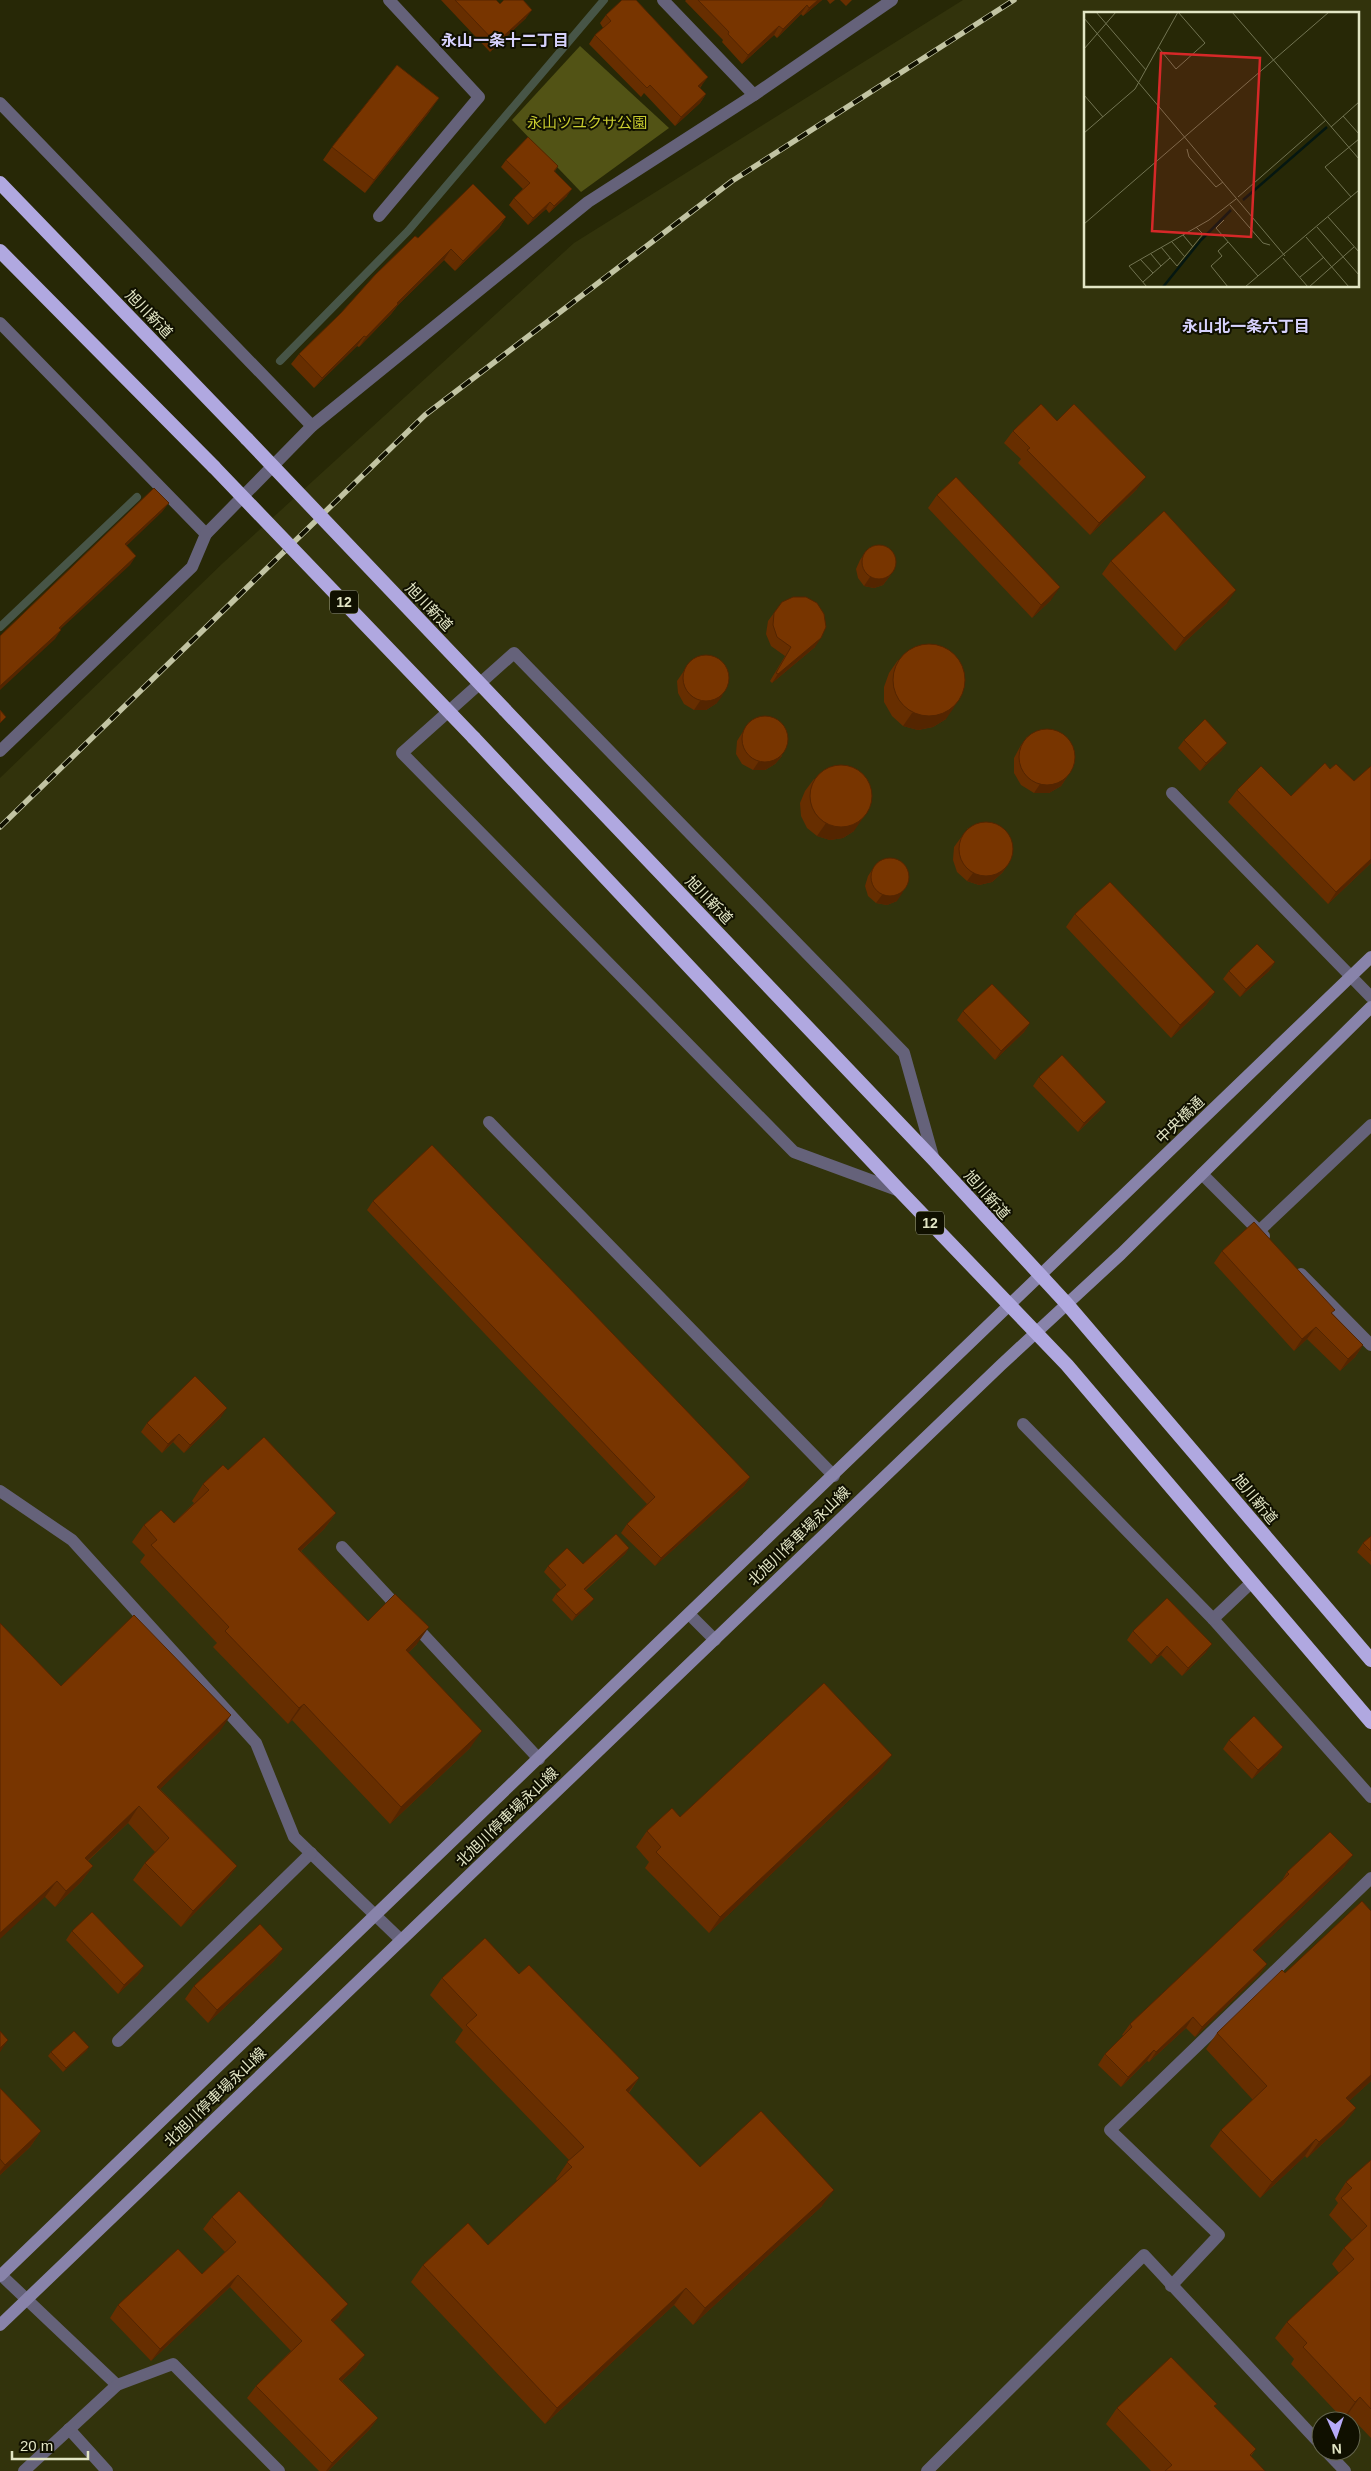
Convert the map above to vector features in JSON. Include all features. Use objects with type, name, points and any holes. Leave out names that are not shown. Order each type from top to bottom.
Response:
[{"type":"highway","name":"旭川新道","points":[[0,183],[247,439],[934,1160],[1040,1277],[1067,1304],[1371,1660]]},
{"type":"highway","name":"12","points":[[0,251],[214,467],[474,738],[900,1191],[1068,1364],[1371,1722]]},
{"type":"main road","name":"中央橋通","points":[[1011,1305],[1371,958]]},
{"type":"main road","points":[[1037,1332],[1202,1174],[1371,1007]]},
{"type":"main road","name":"北旭川停車場永山線","points":[[1,2275],[1011,1305]]},
{"type":"main road","name":"北旭川停車場永山線","points":[[0,2325],[1037,1332]]},
{"type":"street","points":[[379,216],[479,97],[389,0]]},
{"type":"street","points":[[663,0],[754,95]]},
{"type":"street","points":[[0,751],[192,567],[206,534],[312,426],[588,202],[754,95],[892,0]]},
{"type":"street","points":[[0,103],[312,426]]},
{"type":"street","points":[[0,323],[206,534]]},
{"type":"street","points":[[900,1191],[794,1152],[402,753],[514,653],[904,1053],[934,1160]]},
{"type":"street","points":[[1172,793],[1371,997]]},
{"type":"street","points":[[489,1122],[834,1476]]},
{"type":"street","points":[[1259,1231],[1371,1125]]},
{"type":"street","points":[[1202,1174],[1273,1245]]},
{"type":"street","points":[[1294,1267],[1371,1345]]},
{"type":"street","points":[[1023,1424],[1213,1619],[1371,1797]]},
{"type":"street","points":[[0,1492],[72,1540],[256,1743],[294,1837],[401,1940]]},
{"type":"street","points":[[342,1546],[539,1759]]},
{"type":"street","points":[[1213,1619],[1252,1582]]},
{"type":"street","points":[[689,1614],[715,1640]]},
{"type":"street","points":[[118,2041],[311,1853]]},
{"type":"street","points":[[1171,2286],[1219,2235],[1110,2130],[1371,1878]]},
{"type":"street","points":[[1354,1894],[1366,1905]]},
{"type":"street","points":[[927,2471],[1144,2255],[1311,2435]]},
{"type":"street","points":[[1,2275],[117,2385]]},
{"type":"street","points":[[24,2471],[117,2385],[173,2364],[279,2471]]},
{"type":"street","points":[[68,2430],[107,2471]]},
{"type":"street","points":[[1336,2461],[1345,2471]]},
{"type":"shaded area","points":[[963,0],[1371,0],[1371,2471],[0,2471],[0,778],[223,563],[574,243]]},
{"type":"green space","name":"永山ツユクサ公園","points":[[580,46],[669,128],[581,192],[512,120]]},
{"type":"building","points":[[455,0],[496,0],[500,4],[504,0],[523,0],[532,10],[496,43]]},
{"type":"building","points":[[622,0],[636,0],[708,77],[698,86],[706,94],[681,117],[650,85],[647,88],[595,35],[611,21],[606,15]]},
{"type":"building","points":[[698,0],[818,0],[809,8],[807,5],[783,29],[779,26],[748,55]]},
{"type":"building","points":[[397,65],[439,98],[374,180],[332,147]]},
{"type":"building","points":[[528,137],[558,166],[554,171],[572,189],[554,206],[550,202],[533,218],[514,198],[530,183],[506,160]]},
{"type":"building","points":[[473,184],[506,217],[463,261],[451,249],[366,337],[364,336],[322,378],[299,354],[341,313],[375,275],[415,236],[418,238]]},
{"type":"building","points":[[1041,404],[1057,421],[1074,404],[1146,477],[1099,523],[1027,450],[1030,448],[1013,431]]},
{"type":"building","points":[[956,477],[1060,587],[1041,605],[937,495]]},
{"type":"building","points":[[154,488],[169,503],[125,544],[136,556],[59,628],[61,630],[0,686],[0,636]]},
{"type":"building","points":[[1164,511],[1236,590],[1184,638],[1111,561]]},
{"type":"building","points":[[879,545],[891,550],[896,562],[891,574],[879,579],[867,574],[862,562],[867,550]]},
{"type":"building","points":[[793,597],[806,597],[817,603],[824,614],[826,627],[821,638],[778,674],[776,673],[791,647],[777,637],[773,625],[774,613],[782,602]]},
{"type":"building","points":[[936,644],[955,654],[963,666],[965,680],[963,694],[955,706],[943,714],[922,716],[903,706],[895,694],[893,673],[903,654],[915,646]]},
{"type":"building","points":[[702,655],[710,655],[719,659],[725,665],[729,678],[725,691],[719,697],[710,701],[702,701],[693,697],[687,691],[683,682],[683,674],[687,665],[693,659]]},
{"type":"building","points":[[0,710],[6,717],[0,723]]},
{"type":"building","points":[[765,716],[778,720],[784,726],[788,739],[784,752],[778,758],[765,762],[752,758],[746,752],[742,739],[746,726],[752,720]]},
{"type":"building","points":[[1205,719],[1227,743],[1206,763],[1184,740]]},
{"type":"building","points":[[1047,729],[1058,731],[1067,737],[1073,746],[1075,757],[1073,768],[1067,777],[1058,783],[1047,785],[1036,783],[1027,777],[1021,768],[1019,757],[1021,746],[1027,737],[1036,731]]},
{"type":"building","points":[[1325,763],[1330,769],[1336,764],[1354,781],[1371,766],[1371,859],[1336,892],[1237,790],[1261,766],[1291,796]]},
{"type":"building","points":[[835,765],[847,765],[863,774],[870,784],[872,796],[870,808],[863,818],[847,827],[835,827],[824,822],[815,813],[810,802],[810,790],[815,779],[824,770]]},
{"type":"building","points":[[986,822],[996,824],[1005,830],[1011,839],[1013,849],[1011,859],[1005,868],[996,874],[986,876],[976,874],[967,868],[961,859],[959,849],[961,839],[967,830],[976,824]]},
{"type":"building","points":[[890,858],[903,864],[909,877],[903,890],[890,896],[877,890],[871,877],[877,864]]},
{"type":"building","points":[[1110,882],[1215,992],[1180,1025],[1075,914]]},
{"type":"building","points":[[1257,944],[1275,962],[1246,989],[1229,971]]},
{"type":"building","points":[[992,984],[1030,1023],[1001,1051],[963,1011]]},
{"type":"building","points":[[1062,1055],[1106,1102],[1084,1123],[1039,1077]]},
{"type":"building","points":[[432,1145],[750,1477],[661,1558],[627,1524],[655,1497],[373,1201]]},
{"type":"building","points":[[1254,1222],[1335,1310],[1331,1313],[1363,1345],[1348,1359],[1316,1327],[1302,1339],[1222,1251]]},
{"type":"building","points":[[195,1376],[227,1408],[190,1445],[179,1434],[168,1444],[147,1423]]},
{"type":"building","points":[[264,1437],[336,1513],[298,1549],[368,1621],[395,1594],[429,1627],[406,1650],[482,1731],[401,1807],[304,1704],[299,1708],[225,1631],[229,1627],[151,1545],[157,1540],[144,1525],[161,1510],[174,1523],[209,1490],[203,1484],[223,1465],[228,1470]]},
{"type":"building","points":[[616,1534],[629,1548],[584,1589],[594,1599],[576,1615],[556,1594],[566,1585],[548,1566],[567,1548],[583,1564]]},
{"type":"building","points":[[1371,1536],[1371,1551],[1363,1543]]},
{"type":"building","points":[[1167,1598],[1212,1644],[1188,1668],[1167,1646],[1157,1656],[1133,1631]]},
{"type":"building","points":[[134,1615],[231,1715],[157,1787],[237,1866],[193,1911],[145,1863],[169,1838],[139,1806],[85,1858],[93,1866],[66,1891],[57,1881],[0,1933],[0,1623],[61,1686]]},
{"type":"building","points":[[824,1683],[892,1755],[720,1917],[656,1852],[661,1847],[647,1831],[672,1808],[680,1817]]},
{"type":"building","points":[[1254,1716],[1283,1747],[1258,1770],[1229,1740]]},
{"type":"building","points":[[1330,1832],[1353,1855],[1253,1950],[1267,1964],[1202,2027],[1193,2017],[1156,2052],[1154,2050],[1128,2077],[1105,2054],[1132,2027],[1130,2024],[1289,1874],[1287,1872]]},
{"type":"building","points":[[1362,1901],[1371,1911],[1371,2075],[1346,2098],[1356,2108],[1319,2142],[1316,2139],[1272,2182],[1221,2130],[1267,2086],[1217,2033],[1282,1970],[1285,1973]]},
{"type":"building","points":[[92,1912],[144,1966],[124,1985],[72,1931]]},
{"type":"building","points":[[260,1924],[283,1949],[217,2010],[194,1986]]},
{"type":"building","points":[[485,1938],[519,1974],[529,1965],[639,2078],[626,2090],[700,2167],[761,2111],[834,2190],[705,2308],[686,2288],[557,2408],[423,2265],[468,2223],[488,2245],[572,2167],[567,2162],[584,2147],[466,2025],[477,2015],[442,1978]]},
{"type":"building","points":[[0,2031],[8,2040],[0,2048]]},
{"type":"building","points":[[74,2031],[89,2047],[66,2068],[51,2052]]},
{"type":"building","points":[[0,2088],[41,2131],[5,2165],[0,2159]]},
{"type":"building","points":[[1371,2160],[1371,2409],[1360,2397],[1355,2402],[1303,2347],[1307,2343],[1287,2322],[1354,2259],[1344,2248],[1367,2226],[1341,2198],[1352,2188],[1346,2182]]},
{"type":"building","points":[[239,2191],[348,2304],[331,2320],[365,2355],[339,2379],[378,2418],[332,2463],[256,2386],[302,2341],[238,2275],[160,2349],[118,2305],[178,2249],[202,2274],[236,2242],[212,2217]]},
{"type":"building","points":[[1171,2357],[1217,2404],[1214,2406],[1256,2449],[1250,2455],[1265,2471],[1165,2471],[1172,2465],[1117,2408]]},
{"type":"waterway","points":[[280,361],[408,231],[604,0]]},
{"type":"waterway","points":[[0,627],[137,497]]},
{"type":"railway","points":[[0,827],[425,415],[732,181],[1014,0]]},
{"type":"district","name":"永山一条十二丁目","points":[[505,40]]},
{"type":"district","name":"永山北一条六丁目","points":[[1246,326]]}]
